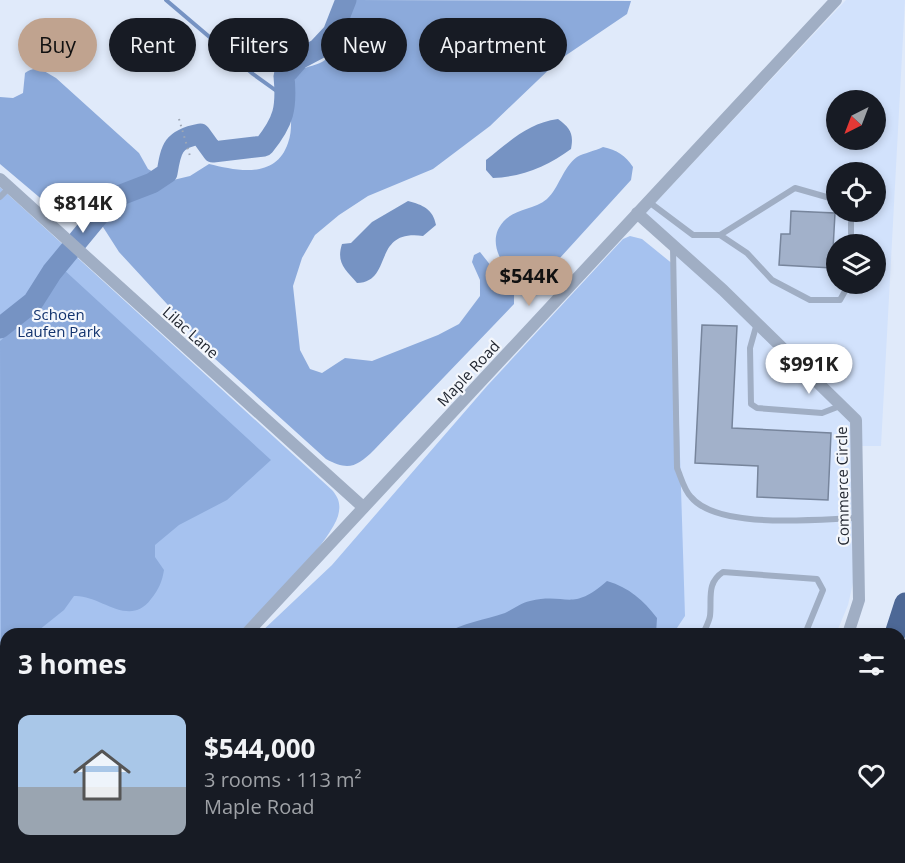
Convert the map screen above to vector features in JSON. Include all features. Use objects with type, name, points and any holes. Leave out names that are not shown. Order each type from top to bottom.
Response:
[{"type":"highway","points":[[897,628],[905,603]]},
{"type":"street","name":"Maple Road","points":[[252,628],[836,0]]},
{"type":"street","name":"Lilac Lane","points":[[5,183],[363,507]]},
{"type":"street","name":"Commerce Circle","points":[[637,213],[757,323],[856,420],[859,600],[850,628]]},
{"type":"lane","points":[[0,197],[5,183]]},
{"type":"lane","points":[[649,201],[693,235],[720,235],[795,188],[826,197]]},
{"type":"lane","points":[[720,235],[747,253],[772,280],[810,300],[840,300],[843,294]]},
{"type":"lane","points":[[673,245],[677,468],[691,498],[713,512],[752,520],[858,518]]},
{"type":"lane","points":[[757,323],[750,348],[751,404],[757,408],[822,413],[841,405]]},
{"type":"lane","points":[[706,628],[710,618],[710,592],[715,577],[723,572],[818,579],[823,590],[807,628]]},
{"type":"path","points":[[179,119],[190,156]]},
{"type":"shaded area","points":[[846,0],[905,0],[881,446],[859,446],[853,583],[848,605],[838,628],[677,628],[685,616],[663,461],[675,251],[640,219]]},
{"type":"shaded area","points":[[558,119],[570,131],[571,149],[553,161],[524,173],[493,178],[486,170],[486,160],[511,140],[528,129]]},
{"type":"shaded area","points":[[408,201],[430,211],[436,225],[423,236],[407,236],[396,240],[389,248],[376,274],[368,280],[357,283],[345,270],[341,261],[342,244],[351,243],[372,222]]},
{"type":"shaded area","points":[[607,581],[629,591],[657,618],[656,628],[456,628],[505,613],[530,601],[577,599],[595,591]]},
{"type":"green space","points":[[354,0],[631,1],[627,14],[567,55],[567,18],[419,18],[419,72],[546,72],[490,126],[433,169],[368,196],[339,215],[315,235],[302,258],[293,286],[300,350],[310,369],[322,373],[345,358],[372,361],[438,335],[459,324],[480,296],[480,280],[472,262],[474,255],[480,252],[514,295],[514,304],[374,450],[357,463],[346,466],[326,459],[202,347],[179,317],[119,252],[103,227],[88,217],[64,218],[0,164],[0,97],[13,98],[23,93],[26,72],[47,72],[139,153],[148,169],[169,181],[190,176],[209,164],[232,169],[255,170],[275,162],[282,155],[288,143],[291,131],[291,92],[297,72],[309,72],[309,66],[321,62],[321,72],[407,72],[407,18],[347,18]]},
{"type":"green space","points":[[603,147],[624,156],[630,163],[633,167],[631,180],[538,282],[526,289],[511,275],[500,257],[496,247],[499,228],[510,216],[547,199],[568,166],[577,157]]},
{"type":"green space","name":"Schoen Laufen Park","points":[[0,187],[332,490],[339,505],[338,516],[332,528],[309,560],[245,628],[0,628]]},
{"type":"green space","points":[[630,236],[642,239],[674,265],[685,616],[677,628],[265,628],[332,565],[487,386],[623,239]]},
{"type":"green space","name":"Schoen Laufen Park","points":[[62,268],[271,460],[227,500],[179,525],[155,545],[155,557],[164,570],[156,592],[142,607],[133,611],[124,611],[84,597],[74,596],[64,610],[42,628],[1,628],[0,341],[46,298]]},
{"type":"building","points":[[791,211],[826,213],[826,222],[835,222],[834,234],[826,234],[826,268],[779,265],[781,234],[790,234]]},
{"type":"building","points":[[702,325],[737,326],[732,428],[831,433],[828,500],[757,497],[758,466],[695,463]]},
{"type":"waterway","points":[[166,0],[286,101]]},
{"type":"waterway","points":[[0,328],[33,302],[52,272],[113,198],[152,183],[167,173],[172,151],[179,142],[200,134],[213,152],[264,146],[283,114],[284,76],[299,59],[318,49],[333,33],[346,0]]}]
